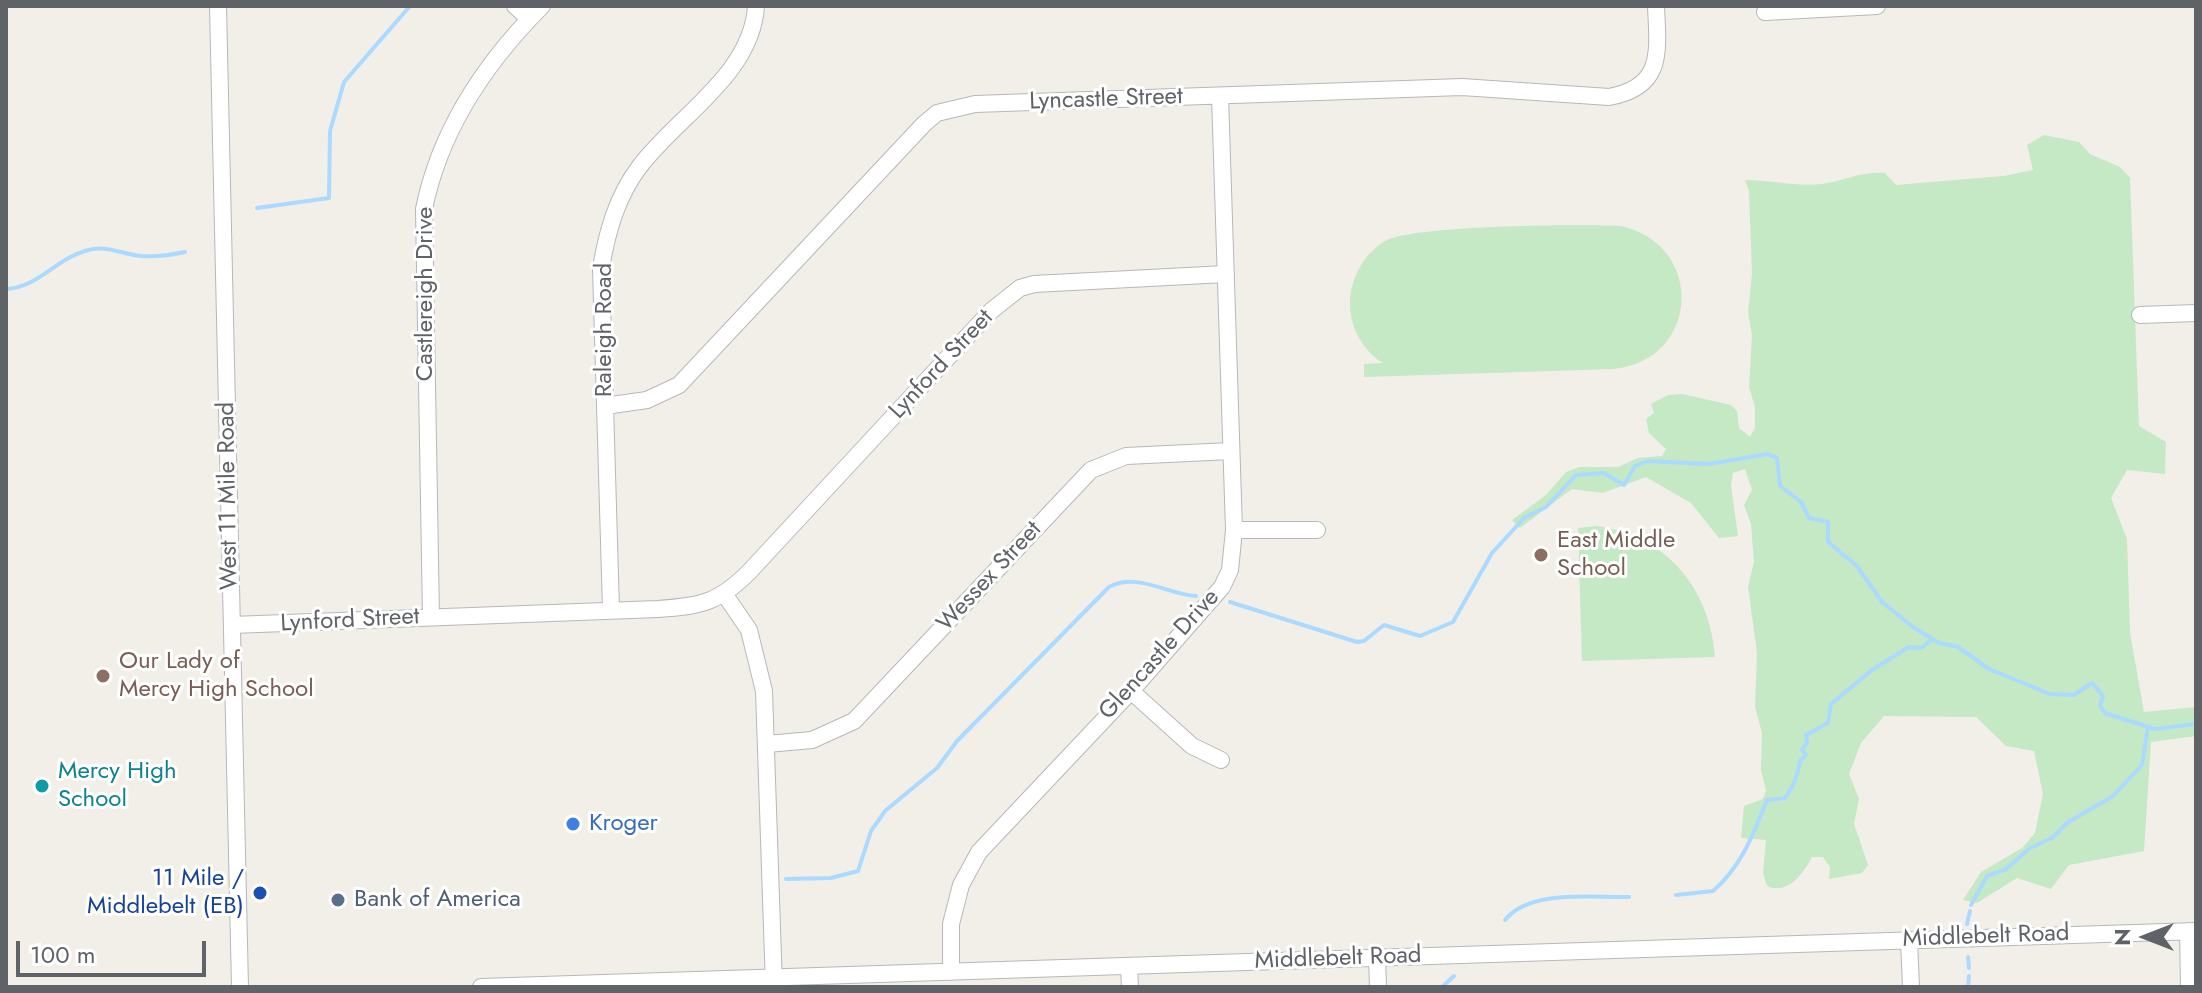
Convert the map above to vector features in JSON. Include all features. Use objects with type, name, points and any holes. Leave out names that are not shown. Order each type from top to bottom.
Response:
[{"type":"street","name":"West 11 Mile Road","points":[[218,6],[240,987]]},
{"type":"street","points":[[515,6],[529,19]]},
{"type":"street","name":"Castlereigh Drive","points":[[431,617],[421,243],[424,209],[446,133],[465,101],[542,6]]},
{"type":"street","name":"Raleigh Road","points":[[611,610],[601,268],[614,213],[638,168],[742,55],[755,23],[756,6]]},
{"type":"street","name":"Lyncastle Street","points":[[605,406],[647,400],[679,385],[937,113],[975,104],[1462,87],[1579,96],[1627,94],[1646,82],[1654,65],[1656,6]]},
{"type":"street","points":[[1765,12],[1877,6]]},
{"type":"street","name":"Glencastle Drive","points":[[951,972],[951,924],[961,885],[979,852],[1131,691],[1222,587],[1230,570],[1234,530],[1220,96]]},
{"type":"street","name":"Lynford Street","points":[[232,625],[681,607],[725,595],[991,311],[1020,288],[1049,281],[1226,274]]},
{"type":"street","points":[[2140,315],[2196,313]]},
{"type":"street","name":"Wessex Street","points":[[767,744],[812,740],[854,721],[1091,470],[1126,456],[1230,451]]},
{"type":"street","points":[[1234,530],[1317,530]]},
{"type":"street","points":[[725,595],[749,630],[759,660],[767,744],[774,983]]},
{"type":"street","points":[[1131,691],[1192,746],[1221,760]]},
{"type":"street","points":[[2189,987],[2192,931]]},
{"type":"street","name":"Middlebelt Road","points":[[481,987],[774,983],[951,972],[2192,931]]},
{"type":"street","points":[[1909,940],[1911,987]]},
{"type":"street","points":[[1377,958],[1378,987]]},
{"type":"street","points":[[1129,966],[1130,987]]},
{"type":"green space","points":[[2044,135],[2079,142],[2090,154],[2120,167],[2130,178],[2139,426],[2166,442],[2165,474],[2127,470],[2111,498],[2127,539],[2130,633],[2144,712],[2196,707],[2196,736],[2151,742],[2144,851],[2069,865],[2051,889],[2017,878],[1977,903],[1963,900],[1981,872],[2022,848],[2035,833],[2043,794],[2034,751],[2006,746],[1976,717],[1884,716],[1861,743],[1849,774],[1859,799],[1854,824],[1868,865],[1862,873],[1829,879],[1830,867],[1823,857],[1812,857],[1799,876],[1788,885],[1782,888],[1767,886],[1763,873],[1766,840],[1741,838],[1744,806],[1763,799],[1766,791],[1761,770],[1762,733],[1755,707],[1757,653],[1748,587],[1754,562],[1751,524],[1744,505],[1752,490],[1745,469],[1733,473],[1731,485],[1738,536],[1719,538],[1691,503],[1646,477],[1603,493],[1572,489],[1520,528],[1512,520],[1546,495],[1566,472],[1580,467],[1618,467],[1638,458],[1662,456],[1666,449],[1649,433],[1646,419],[1654,413],[1651,404],[1668,395],[1682,394],[1731,405],[1737,411],[1739,428],[1750,437],[1755,428],[1755,407],[1749,387],[1752,335],[1748,312],[1752,274],[1749,191],[1745,180],[1813,185],[1868,173],[1885,173],[1896,185],[2004,176],[2033,170],[2027,145]]},
{"type":"green space","points":[[1621,226],[1649,237],[1668,255],[1679,277],[1682,302],[1676,325],[1663,346],[1642,361],[1613,369],[1364,377],[1364,364],[1383,363],[1369,352],[1355,329],[1350,311],[1351,293],[1365,259],[1385,241],[1462,229]]},
{"type":"green space","points":[[1596,526],[1621,531],[1643,541],[1663,553],[1680,569],[1704,609],[1715,657],[1582,661],[1578,528]]},
{"type":"waterway","points":[[257,208],[329,198],[330,131],[344,82],[410,6]]},
{"type":"waterway","points":[[6,289],[27,284],[65,260],[92,249],[146,256],[185,252]]},
{"type":"waterway","points":[[1230,602],[1357,642],[1364,641],[1384,625],[1420,636],[1453,622],[1492,553],[1524,518],[1546,507],[1576,475],[1604,473],[1624,485],[1635,466],[1648,461],[1709,464],[1768,454],[1777,458],[1780,486],[1801,502],[1809,518],[1828,522],[1828,542],[1857,566],[1882,602],[1913,627],[1939,643],[1958,647],[1989,669],[2050,694],[2074,695],[2092,683],[2103,696],[2100,705],[2105,713],[2155,729],[2196,724]]},
{"type":"waterway","points":[[786,879],[831,878],[858,871],[871,831],[885,811],[937,768],[957,741],[1109,587],[1120,583],[1141,583],[1196,596]]},
{"type":"waterway","points":[[1676,895],[1713,891],[1732,871],[1746,849],[1767,800],[1785,798],[1791,789],[1800,761],[1806,755],[1802,749],[1807,743],[1806,735],[1828,723],[1831,704],[1872,670],[1909,647],[1921,648],[1933,639]]},
{"type":"waterway","points":[[1971,905],[1987,876],[2006,869],[2030,848],[2052,838],[2067,823],[2113,796],[2142,765],[2148,727]]},
{"type":"waterway","points":[[1505,920],[1516,910],[1545,899],[1629,897]]},
{"type":"waterway","points":[[1967,924],[1970,911]]},
{"type":"waterway","points":[[1968,957],[1969,968]]},
{"type":"waterway","points":[[1442,987],[1454,976]]},
{"type":"waterway","points":[[1968,987],[1969,976]]},
{"type":"place","name":"East Middle School","points":[[1541,555]]},
{"type":"place","name":"Our Lady of Mercy High School","points":[[103,676]]},
{"type":"place","name":"Mercy High School","points":[[42,786]]},
{"type":"place","name":"Kroger","points":[[573,824]]},
{"type":"place","name":"11 Mile / Middlebelt (EB)","points":[[260,893]]},
{"type":"place","name":"Bank of America","points":[[338,900]]}]
